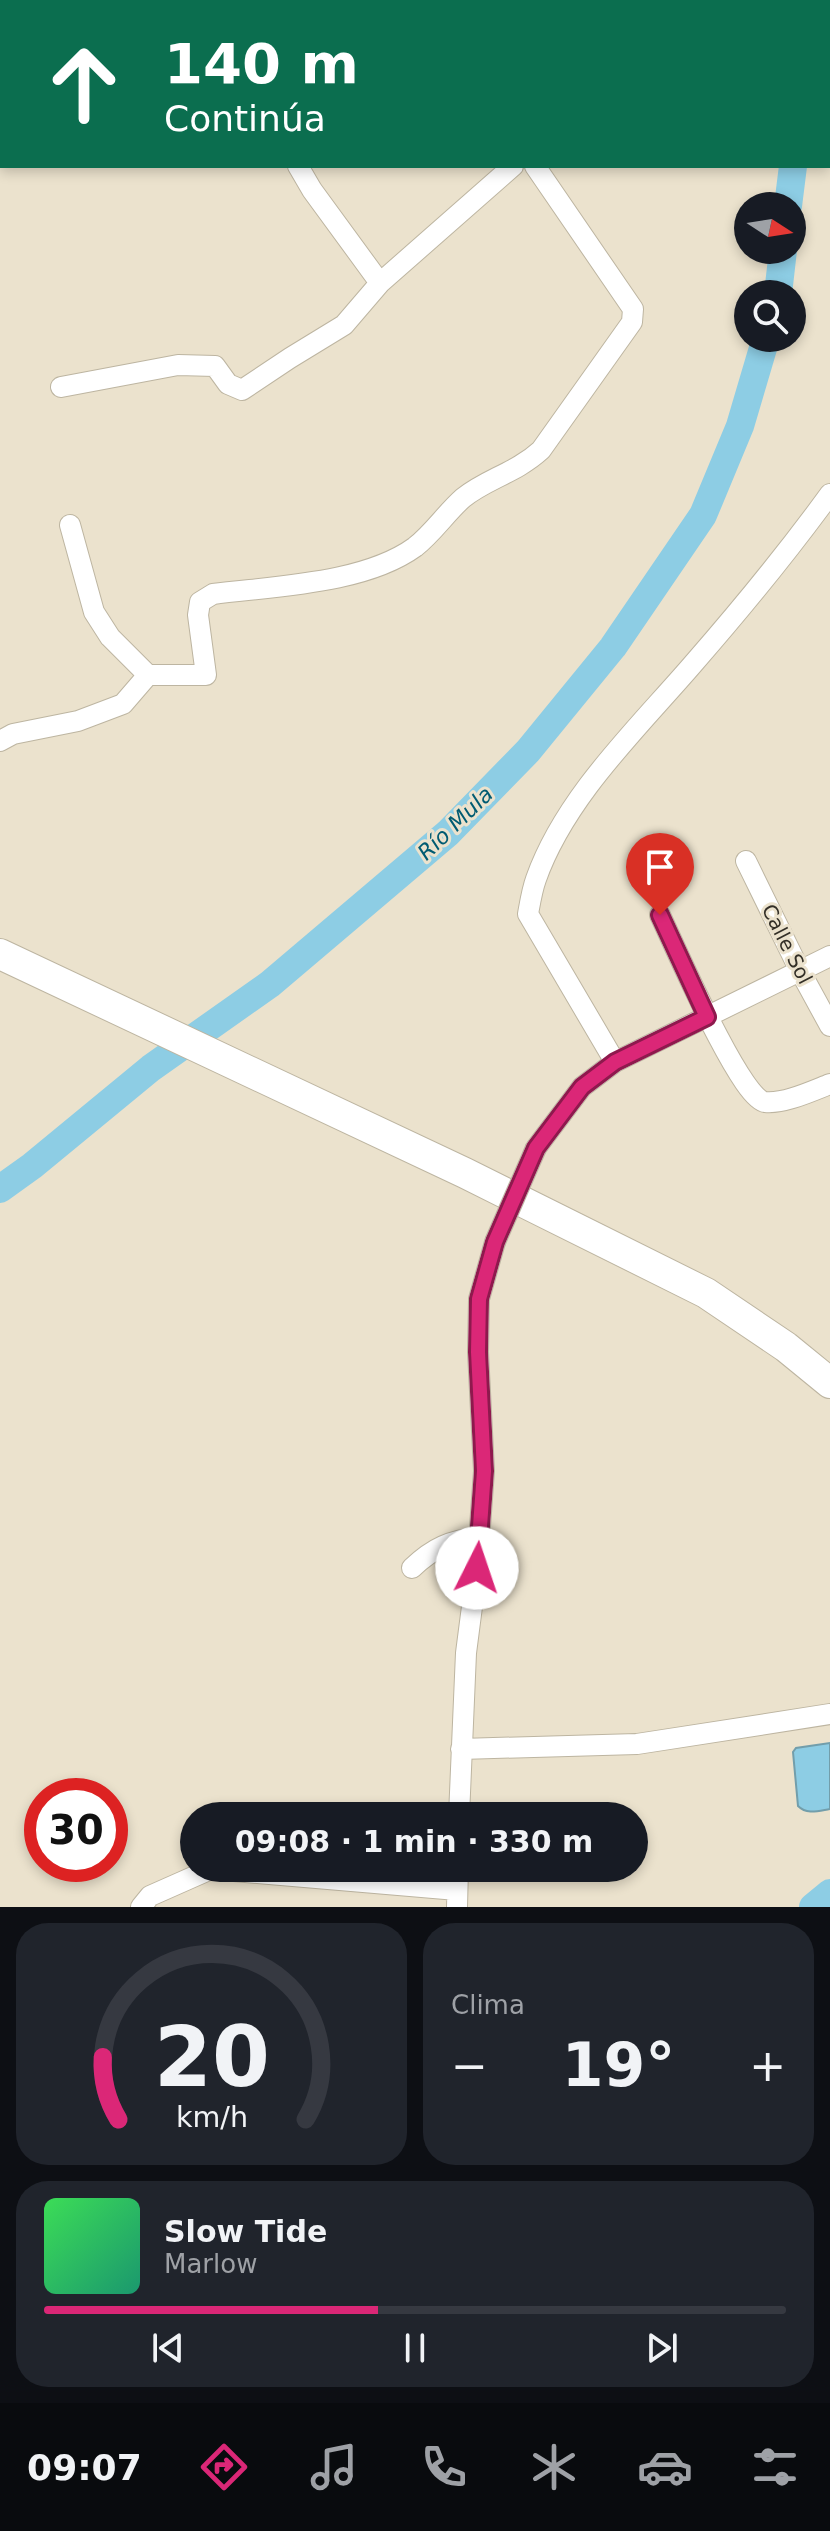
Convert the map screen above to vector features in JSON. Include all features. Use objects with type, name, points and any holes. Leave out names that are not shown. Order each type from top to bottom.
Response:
[{"type":"highway","points":[[0,954],[465,1173],[706,1293],[786,1347],[830,1383]]},
{"type":"street","points":[[299,168],[380,283]]},
{"type":"street","points":[[61,387],[178,365],[215,366],[228,384],[242,390],[344,325],[380,283],[511,168]]},
{"type":"street","points":[[70,525],[94,612],[110,637],[148,675],[206,675],[198,615],[200,602],[213,594],[348,576],[390,562],[417,546],[464,497],[526,464],[541,450],[632,322],[633,309],[536,168]]},
{"type":"street","points":[[615,1062],[528,914],[535,879],[563,822],[593,780],[736,614],[830,494]]},
{"type":"street","points":[[0,741],[13,734],[78,721],[123,704],[148,675]]},
{"type":"street","name":"Calle Sol","points":[[746,861],[830,1026]]},
{"type":"street","points":[[660,915],[707,1017],[755,1098],[763,1102],[803,1095],[830,1084]]},
{"type":"street","points":[[459,1802],[466,1653],[484,1471],[478,1352],[479,1299],[495,1242],[536,1148],[582,1087],[615,1062],[830,956]]},
{"type":"street","points":[[412,1568],[424,1556],[452,1541],[479,1537]]},
{"type":"street","points":[[461,1749],[637,1744],[830,1714]]},
{"type":"street","points":[[141,1907],[150,1896],[211,1869],[457,1899]]},
{"type":"water","points":[[830,1743],[830,1809],[805,1811],[798,1806],[793,1752],[796,1748]]},
{"type":"waterway","name":"Río Mula","points":[[790,192],[793,168]]},
{"type":"waterway","name":"Río Mula","points":[[780,280],[781,264]]},
{"type":"waterway","name":"Río Mula","points":[[0,1189],[151,1068],[270,984],[448,833],[528,751],[613,647],[703,515],[740,426],[762,352]]},
{"type":"waterway","points":[[813,1907],[830,1893]]},
{"type":"route","points":[[477,1568],[484,1471],[478,1352],[479,1299],[495,1242],[536,1148],[582,1087],[615,1062],[707,1017],[660,915]]}]
